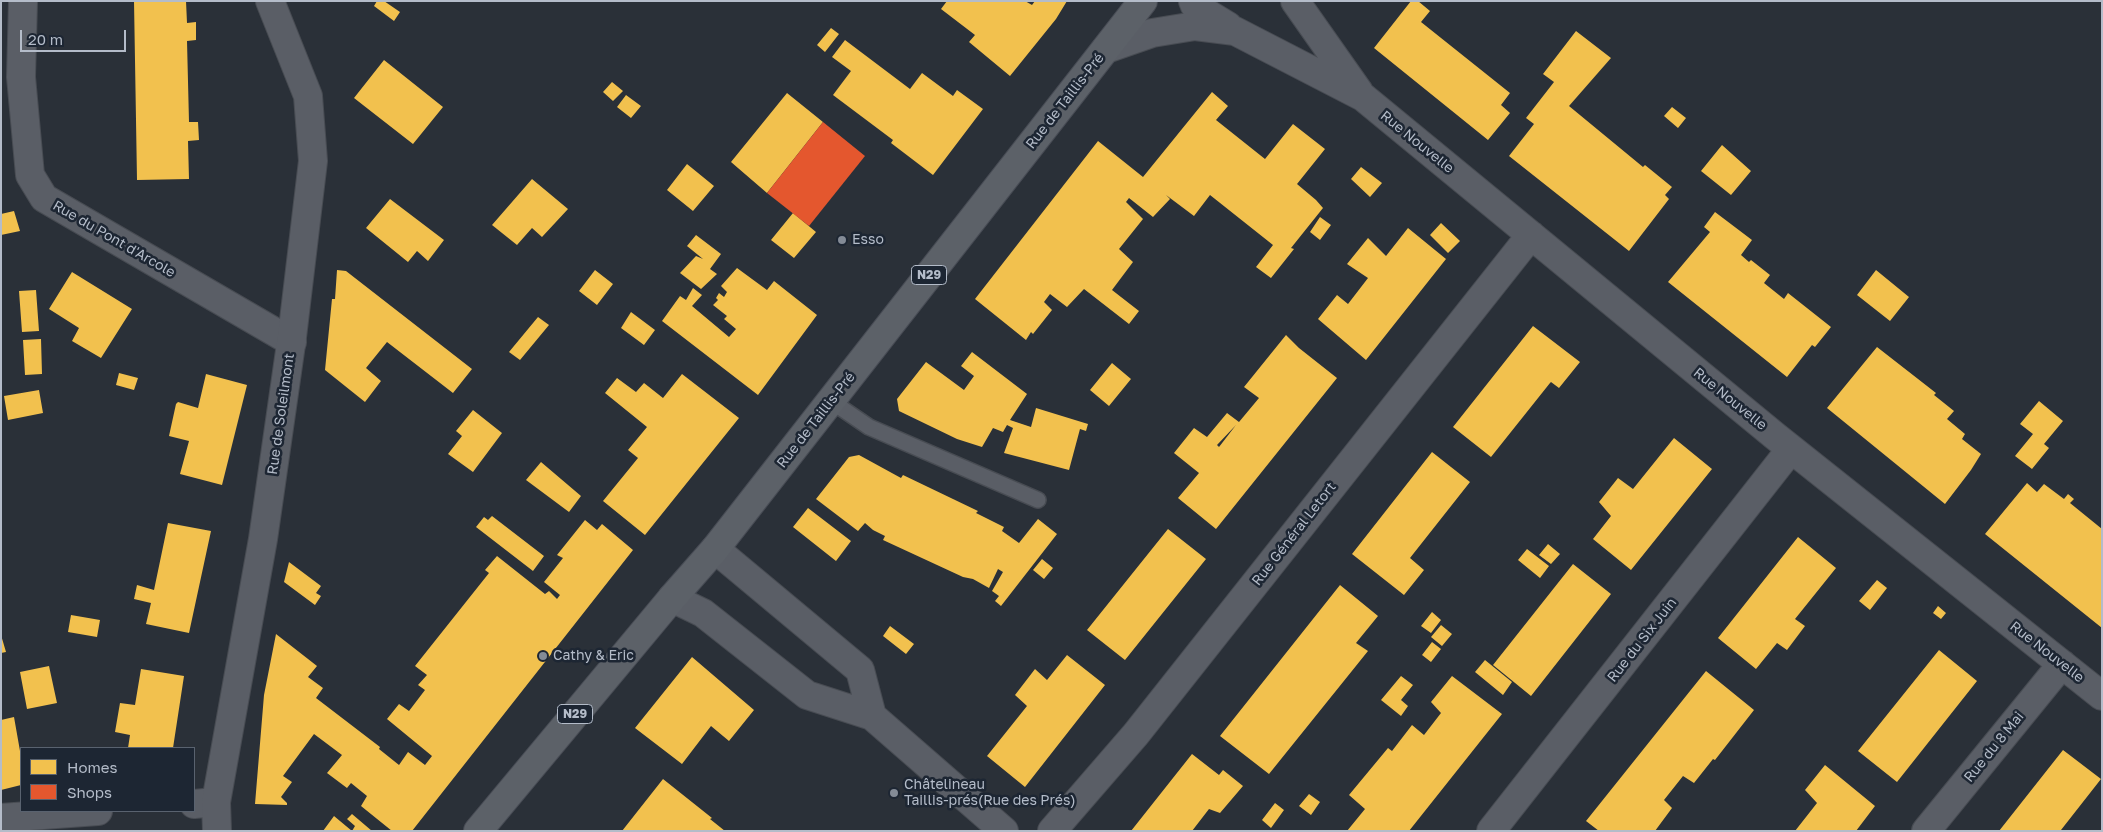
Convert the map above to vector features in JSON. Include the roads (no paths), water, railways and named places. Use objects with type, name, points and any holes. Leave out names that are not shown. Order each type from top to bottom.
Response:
[{"type":"main road","name":"Rue de Taillis-Pré","points":[[478,831],[715,549],[1143,1]]},
{"type":"street","name":"Rue du Pont d'Arcole","points":[[23,1],[11,78],[30,176],[44,198],[292,342]]},
{"type":"street","name":"Rue de Soleilmont","points":[[217,831],[205,803],[263,539],[292,342],[313,161],[308,96],[270,1]]},
{"type":"street","name":"Rue Nouvelle","points":[[1193,1],[1195,6],[1235,31],[1363,97],[1791,449],[2102,696]]},
{"type":"street","name":"Rue Nouvelle","points":[[1295,1],[1363,97]]},
{"type":"street","name":"Rue Nouvelle","points":[[1106,48],[1152,33],[1195,26],[1235,31]]},
{"type":"street","name":"Rue Général Letort","points":[[1052,831],[1142,726],[1531,235]]},
{"type":"street","name":"Rue du Six Juin","points":[[1491,831],[1791,449]]},
{"type":"street","points":[[715,549],[860,670],[872,716]]},
{"type":"street","points":[[672,598],[702,613],[808,694],[872,716],[1004,831]]},
{"type":"street","name":"Rue du 8 Mai","points":[[1926,831],[2062,664]]},
{"type":"street","points":[[1,818],[84,812]]},
{"type":"lane","points":[[831,401],[869,427],[1038,500]]},
{"type":"place","name":"Esso","points":[[842,240]]},
{"type":"place","name":"Cathy & Eric","points":[[543,656]]},
{"type":"place","name":"Châtelineau Taillis-prés(Rue des Prés)","points":[[894,793]]}]
